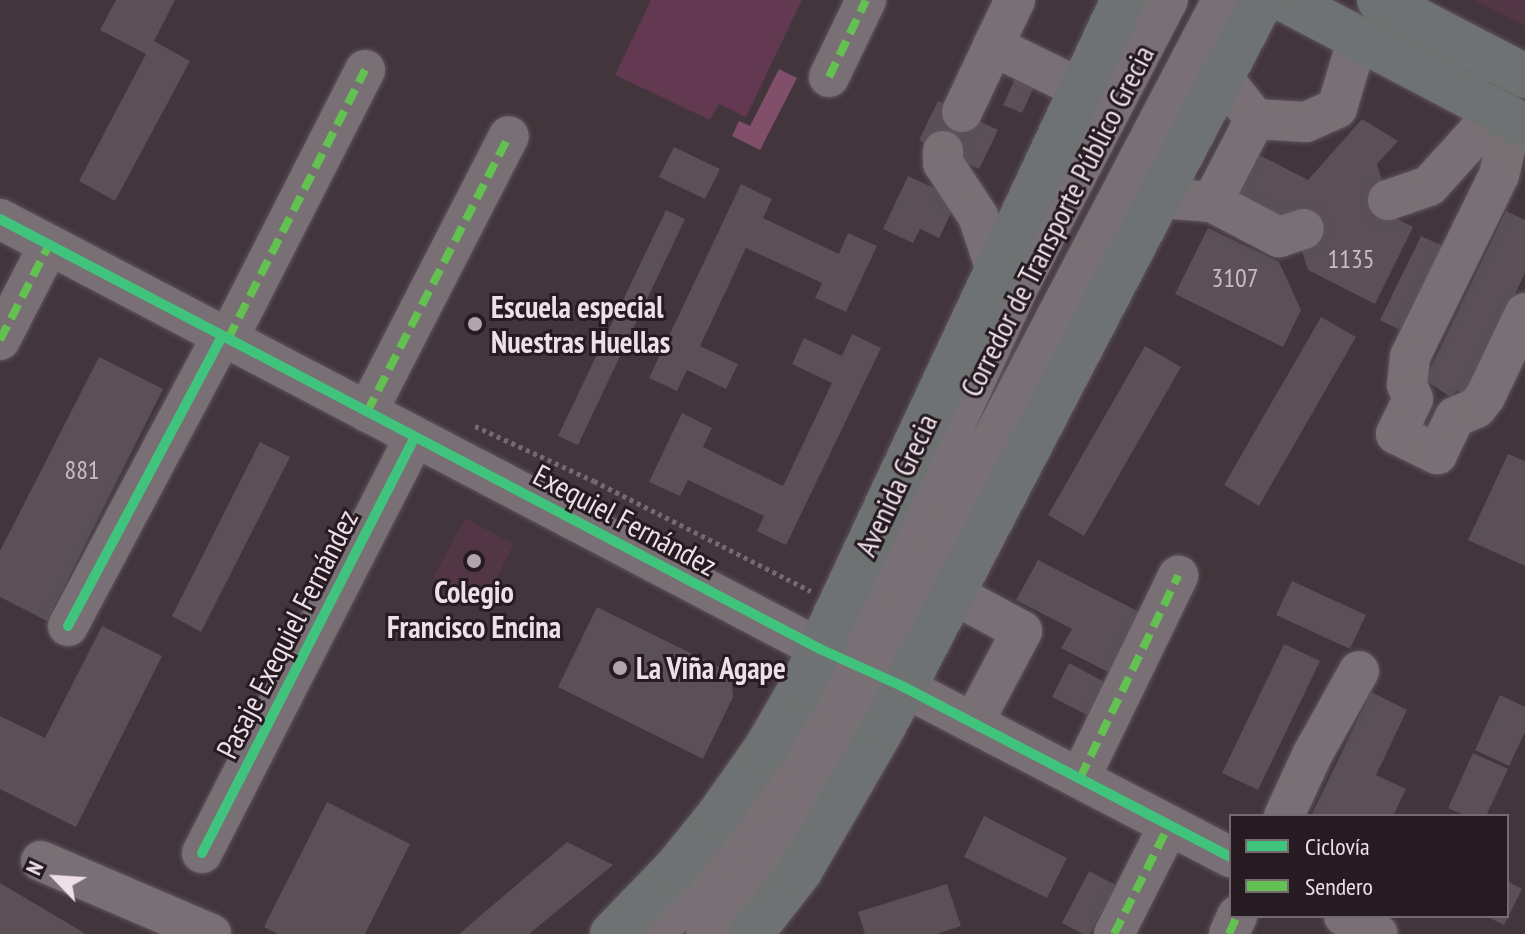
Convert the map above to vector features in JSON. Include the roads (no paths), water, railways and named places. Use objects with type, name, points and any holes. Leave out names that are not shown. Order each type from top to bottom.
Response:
[{"type":"main road","name":"Avenida Grecia","points":[[751,934],[800,871],[861,667],[840,603],[1123,0]]},
{"type":"main road","name":"Avenida Grecia","points":[[612,934],[648,900],[718,816],[766,748],[861,667],[955,595],[1262,0]]},
{"type":"main road","points":[[1285,0],[1510,118]]},
{"type":"main road","points":[[1379,0],[1525,76]]},
{"type":"street","points":[[829,77],[866,0]]},
{"type":"street","points":[[962,112],[1015,0]]},
{"type":"street","name":"Corredor de Transporte Público Grecia","points":[[706,934],[761,866],[801,803],[1022,280],[1168,0]]},
{"type":"street","name":"Corredor de Transporte Público Grecia","points":[[655,934],[708,879],[861,667],[1222,0]]},
{"type":"street","points":[[1222,77],[1255,119],[1306,122],[1337,108],[1358,38]]},
{"type":"street","points":[[993,46],[1081,89]]},
{"type":"street","points":[[68,626],[365,70]]},
{"type":"street","points":[[1388,200],[1429,186],[1510,118]]},
{"type":"street","points":[[1510,118],[1499,175],[1410,357],[1407,385],[1413,399],[1396,434],[1437,454],[1455,417],[1476,408],[1485,397],[1525,313]]},
{"type":"street","points":[[1212,202],[1255,119]]},
{"type":"street","points":[[367,412],[379,382],[509,136]]},
{"type":"street","points":[[943,151],[943,163],[978,216],[996,270]]},
{"type":"street","points":[[1159,198],[1212,202],[1279,237],[1304,229]]},
{"type":"street","name":"Exequiel Fernández","points":[[0,219],[415,437],[1229,856]]},
{"type":"street","points":[[0,340],[49,245]]},
{"type":"street","name":"Pasaje Exequiel Fernández","points":[[202,853],[415,437]]},
{"type":"street","points":[[1080,778],[1178,576]]},
{"type":"street","points":[[955,595],[1022,631],[973,723]]},
{"type":"street","points":[[1285,814],[1312,755],[1359,671]]},
{"type":"street","points":[[1114,934],[1169,825]]},
{"type":"street","points":[[41,861],[211,934]]},
{"type":"street","points":[[1348,918],[1378,934]]},
{"type":"tunnel","points":[[1304,229],[1388,200]]},
{"type":"place","name":"Escuela especial Nuestras Huellas","points":[[475,324]]},
{"type":"place","name":"Colegio Francisco Encina","points":[[474,561]]},
{"type":"place","name":"La Viña Agape","points":[[620,668]]}]
